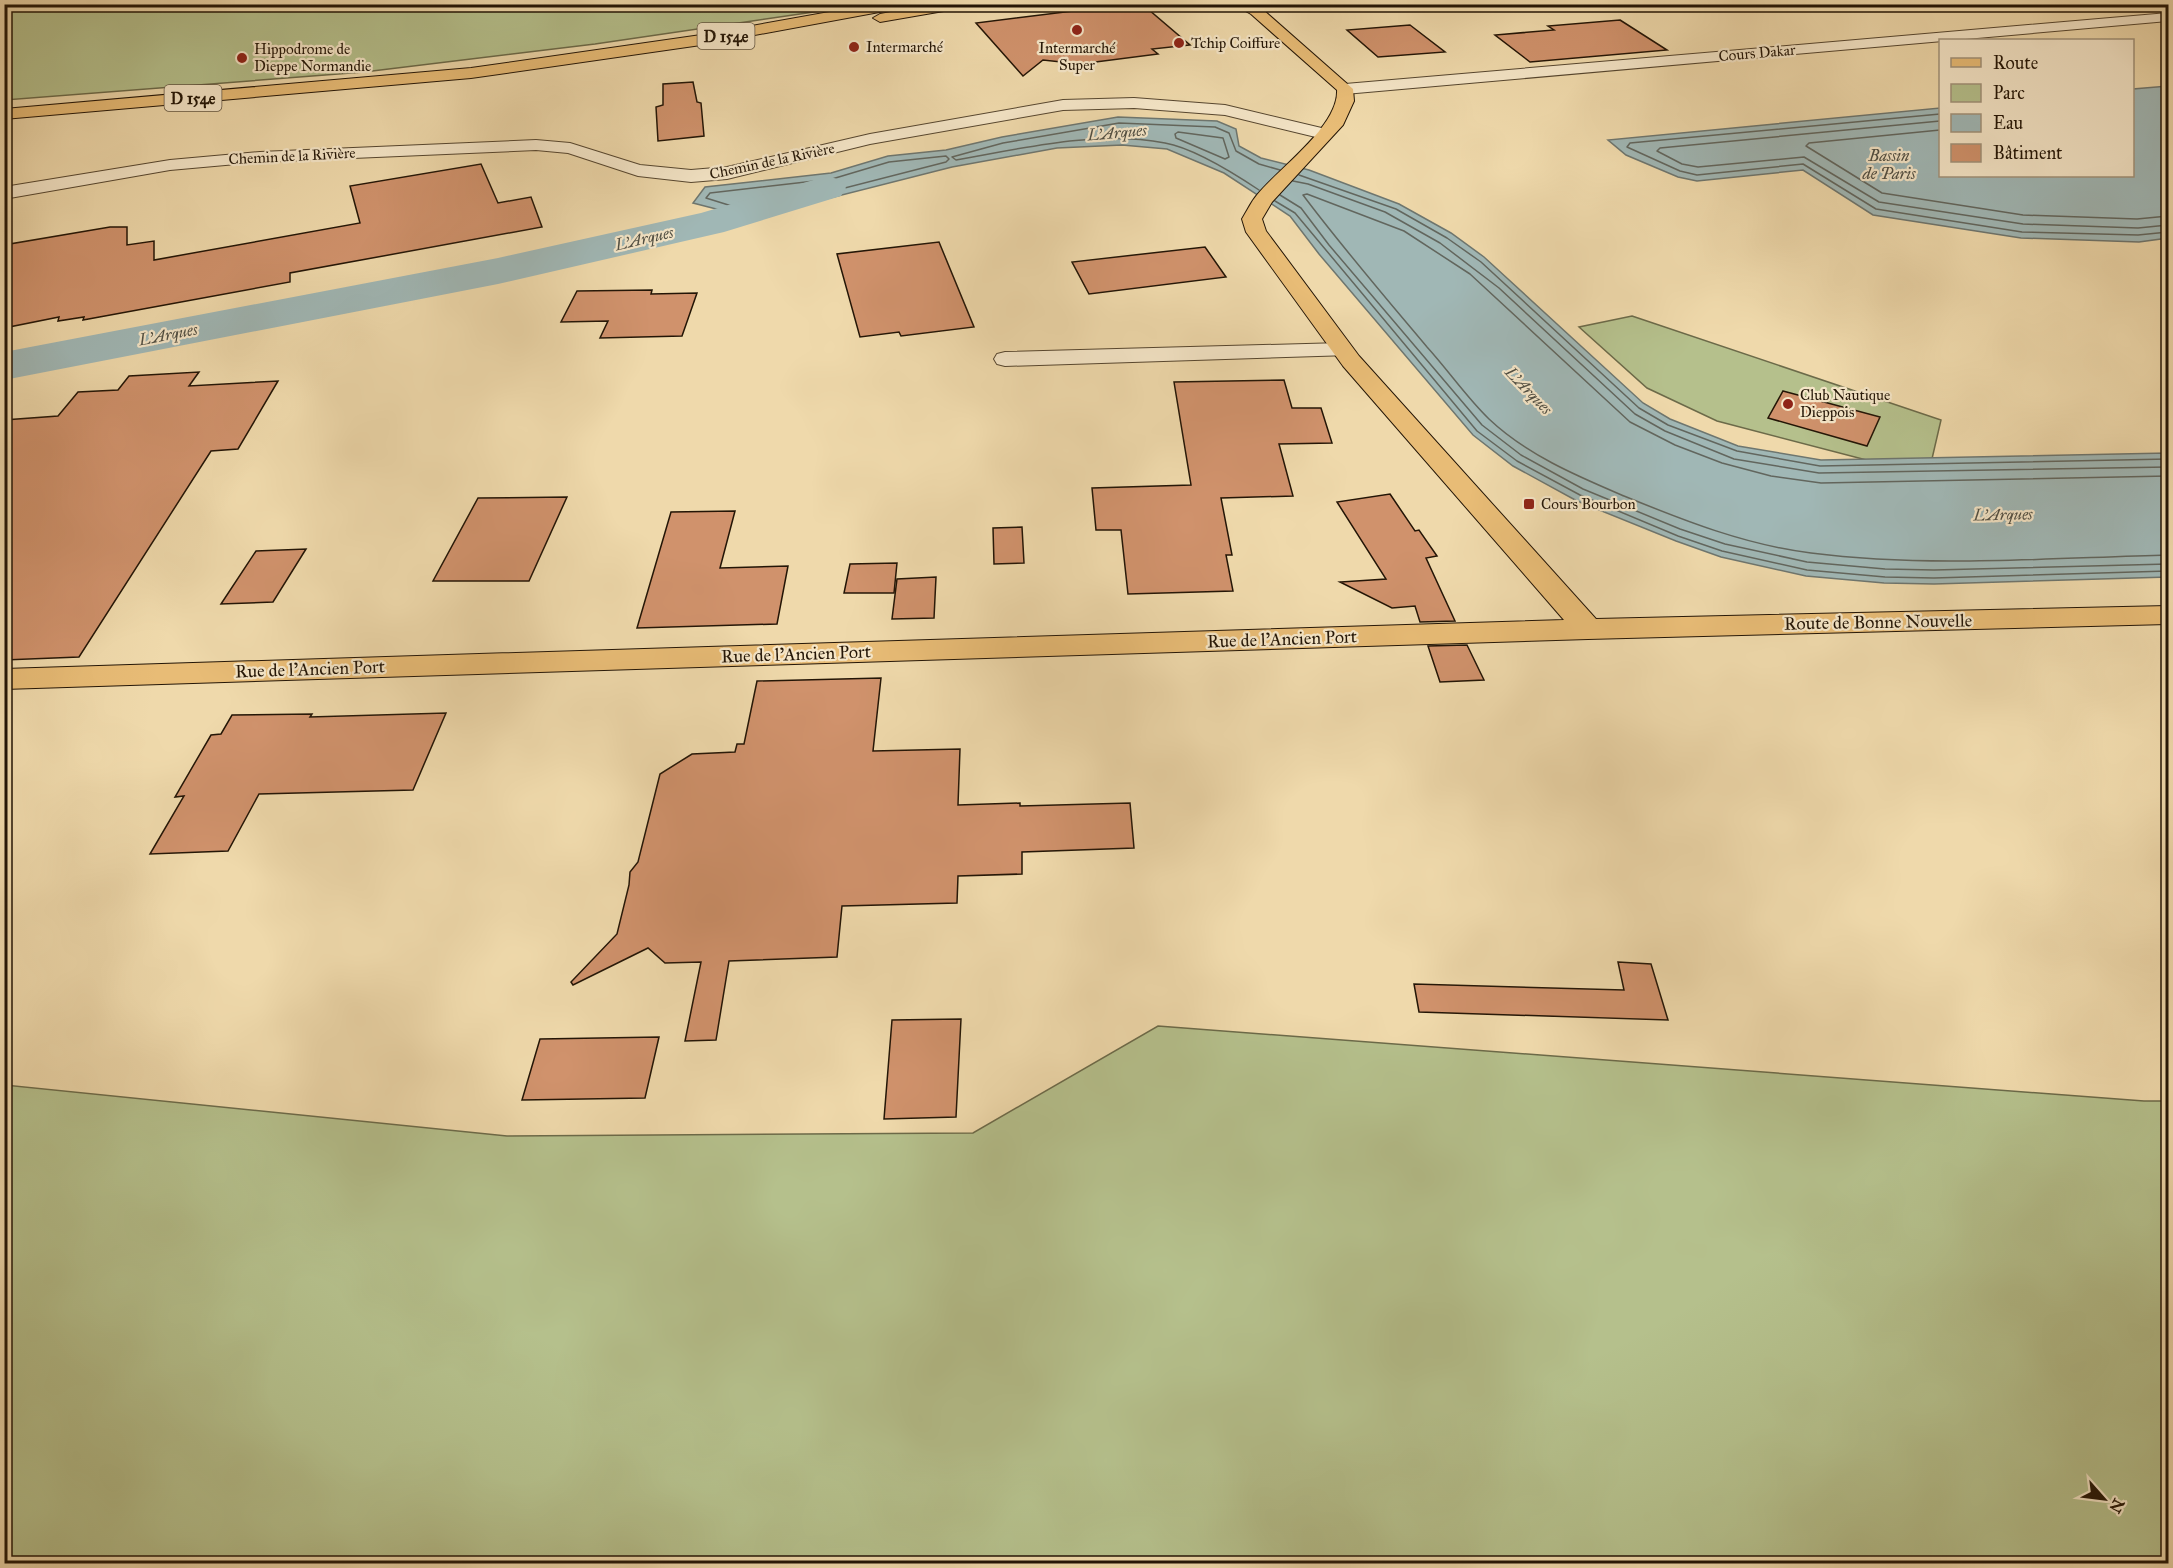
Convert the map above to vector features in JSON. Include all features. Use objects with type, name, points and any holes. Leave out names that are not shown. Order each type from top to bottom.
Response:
[{"type":"main road","name":"D 154e","points":[[381,82],[584,58],[901,4]]},
{"type":"main road","name":"D 154e","points":[[4,114],[470,76],[620,60],[961,4]]},
{"type":"main road","points":[[1240,4],[1256,11],[1345,89],[1346,101],[1337,121],[1264,199],[1252,219],[1256,232],[1342,350],[1588,629]]},
{"type":"main road","name":"Route de Bonne Nouvelle","points":[[1588,629],[2169,615]]},
{"type":"main road","name":"Rue de l'Ancien Port","points":[[4,679],[1588,629]]},
{"type":"street","name":"Cours Dakar","points":[[1345,89],[2169,16]]},
{"type":"street","name":"Chemin de la Rivière","points":[[4,193],[170,165],[260,157],[536,145],[570,148],[638,170],[700,176],[727,173],[870,140],[1063,105],[1134,103],[1225,110],[1324,134]]},
{"type":"street","points":[[1005,359],[1342,350]]},
{"type":"green space","name":"Hippodrome de Dieppe Normandie","points":[[5,4],[862,5],[595,44],[364,72],[5,100]]},
{"type":"green space","name":"Club Nautique Dieppois","points":[[1632,316],[1941,420],[1928,476],[1717,421],[1647,388],[1579,327]]},
{"type":"green space","points":[[1158,1026],[2168,1101],[2168,1563],[5,1563],[5,1085],[507,1136],[973,1133]]},
{"type":"water","name":"Bassin de Paris","points":[[2168,86],[2168,238],[2139,242],[2021,238],[1873,215],[1803,170],[1697,181],[1678,177],[1626,155],[1608,140],[1939,108],[1939,177],[2134,177],[2134,89]]},
{"type":"water","points":[[1118,117],[1217,121],[1236,129],[1239,146],[1261,158],[1309,170],[1399,204],[1451,233],[1484,257],[1643,403],[1670,419],[1738,446],[1821,460],[2168,453],[2168,577],[1934,584],[1884,583],[1806,576],[1721,557],[1577,501],[1513,466],[1473,435],[1319,254],[1290,216],[1224,173],[1167,149],[1122,145],[1057,148],[952,167],[751,218],[693,203],[705,187],[831,173],[888,156],[946,150],[1002,137]]},
{"type":"building","name":"Intermarché Super","points":[[1142,4],[1190,45],[1152,49],[1158,54],[1080,64],[1043,60],[1023,76],[976,23]]},
{"type":"building","points":[[1620,20],[1667,50],[1530,62],[1495,35],[1554,30],[1548,26]]},
{"type":"building","points":[[1410,25],[1445,52],[1378,57],[1347,30]]},
{"type":"building","points":[[693,82],[697,102],[701,103],[704,136],[658,141],[656,107],[663,105],[663,84]]},
{"type":"building","points":[[481,164],[498,203],[531,197],[542,227],[290,273],[290,282],[83,320],[84,317],[58,321],[59,317],[4,328],[4,245],[110,227],[127,227],[127,245],[154,241],[154,260],[360,223],[350,186]]},
{"type":"building","points":[[939,242],[974,327],[901,336],[899,332],[860,337],[837,254]]},
{"type":"building","points":[[1205,247],[1226,277],[1089,294],[1072,262]]},
{"type":"building","points":[[652,290],[651,294],[697,293],[682,336],[600,338],[608,321],[561,322],[577,291]]},
{"type":"building","points":[[199,372],[189,386],[278,381],[238,449],[211,451],[79,657],[4,660],[4,420],[58,416],[78,392],[118,390],[129,376]]},
{"type":"building","points":[[1284,380],[1292,408],[1321,408],[1332,443],[1279,444],[1293,496],[1221,498],[1232,555],[1226,555],[1233,591],[1128,594],[1121,530],[1096,530],[1092,488],[1191,485],[1174,382]]},
{"type":"building","points":[[1783,391],[1880,417],[1867,446],[1768,418]]},
{"type":"building","points":[[1390,494],[1415,531],[1419,530],[1437,556],[1426,558],[1455,621],[1420,622],[1415,606],[1392,608],[1340,582],[1386,579],[1337,502]]},
{"type":"building","points":[[567,497],[529,581],[433,581],[478,498]]},
{"type":"building","points":[[735,511],[720,568],[788,566],[777,624],[637,628],[671,512]]},
{"type":"building","points":[[1022,527],[1024,563],[994,564],[993,528]]},
{"type":"building","points":[[306,549],[273,602],[221,604],[256,551]]},
{"type":"building","points":[[897,563],[894,593],[844,593],[850,564]]},
{"type":"building","points":[[936,577],[934,618],[892,619],[897,579]]},
{"type":"building","points":[[1467,645],[1484,680],[1440,682],[1428,646]]},
{"type":"building","points":[[881,678],[873,751],[960,749],[958,805],[1130,803],[1134,848],[1022,852],[1022,874],[958,876],[957,903],[842,906],[837,957],[729,961],[716,1040],[685,1041],[701,962],[665,963],[648,948],[573,985],[571,982],[617,934],[630,872],[638,862],[660,774],[692,754],[735,752],[737,744],[744,744],[757,681]]},
{"type":"building","points":[[446,713],[413,790],[259,794],[228,851],[150,854],[184,796],[175,797],[211,735],[221,734],[232,715],[312,714],[310,717]]},
{"type":"building","points":[[1618,962],[1651,964],[1668,1020],[1419,1012],[1414,984],[1624,990]]},
{"type":"building","points":[[961,1019],[956,1117],[884,1119],[892,1020]]},
{"type":"building","points":[[659,1037],[645,1098],[522,1100],[540,1039]]},
{"type":"waterway","name":"L'Arques","points":[[4,366],[498,271],[710,223],[827,188]]},
{"type":"place","name":"Intermarché Super","points":[[1077,30]]},
{"type":"place","name":"Tchip Coiffure","points":[[1179,43]]},
{"type":"place","name":"Intermarché","points":[[854,47]]},
{"type":"place","name":"Hippodrome de Dieppe Normandie","points":[[242,58]]},
{"type":"place","name":"Club Nautique Dieppois","points":[[1788,404]]},
{"type":"place","name":"Cours Bourbon","points":[[1529,504]]}]
